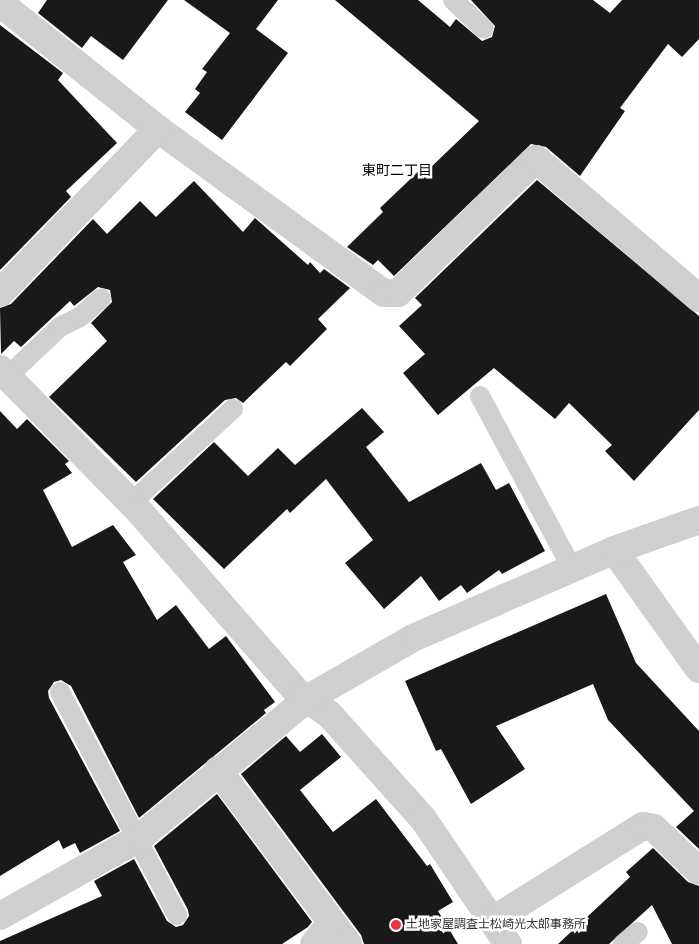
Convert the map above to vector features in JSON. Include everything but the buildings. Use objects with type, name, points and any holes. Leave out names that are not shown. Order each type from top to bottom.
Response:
[{"type":"street","points":[[0,3],[158,128],[391,295],[398,293],[536,159],[699,298]]},
{"type":"street","points":[[0,293],[158,128]]},
{"type":"street","points":[[4,372],[131,503],[299,694],[329,714],[424,820],[494,920],[508,944]]},
{"type":"street","points":[[0,916],[139,838],[218,770],[307,699],[413,638],[614,550],[699,520]]},
{"type":"street","points":[[614,550],[699,669]]},
{"type":"street","points":[[218,770],[348,944]]},
{"type":"street","points":[[494,920],[643,826],[654,828],[699,871]]},
{"type":"street","points":[[314,944],[332,922]]},
{"type":"lane","points":[[452,0],[484,29]]},
{"type":"lane","points":[[4,372],[60,327],[80,317],[101,298]]},
{"type":"lane","points":[[480,396],[572,568]]},
{"type":"lane","points":[[131,503],[233,410]]},
{"type":"lane","points":[[60,692],[139,838],[177,915]]},
{"type":"place","name":"土地家屋調査士松崎光太郎事務所","points":[[396,925]]},
{"type":"district","name":"東町二丁目","points":[[397,170]]}]
